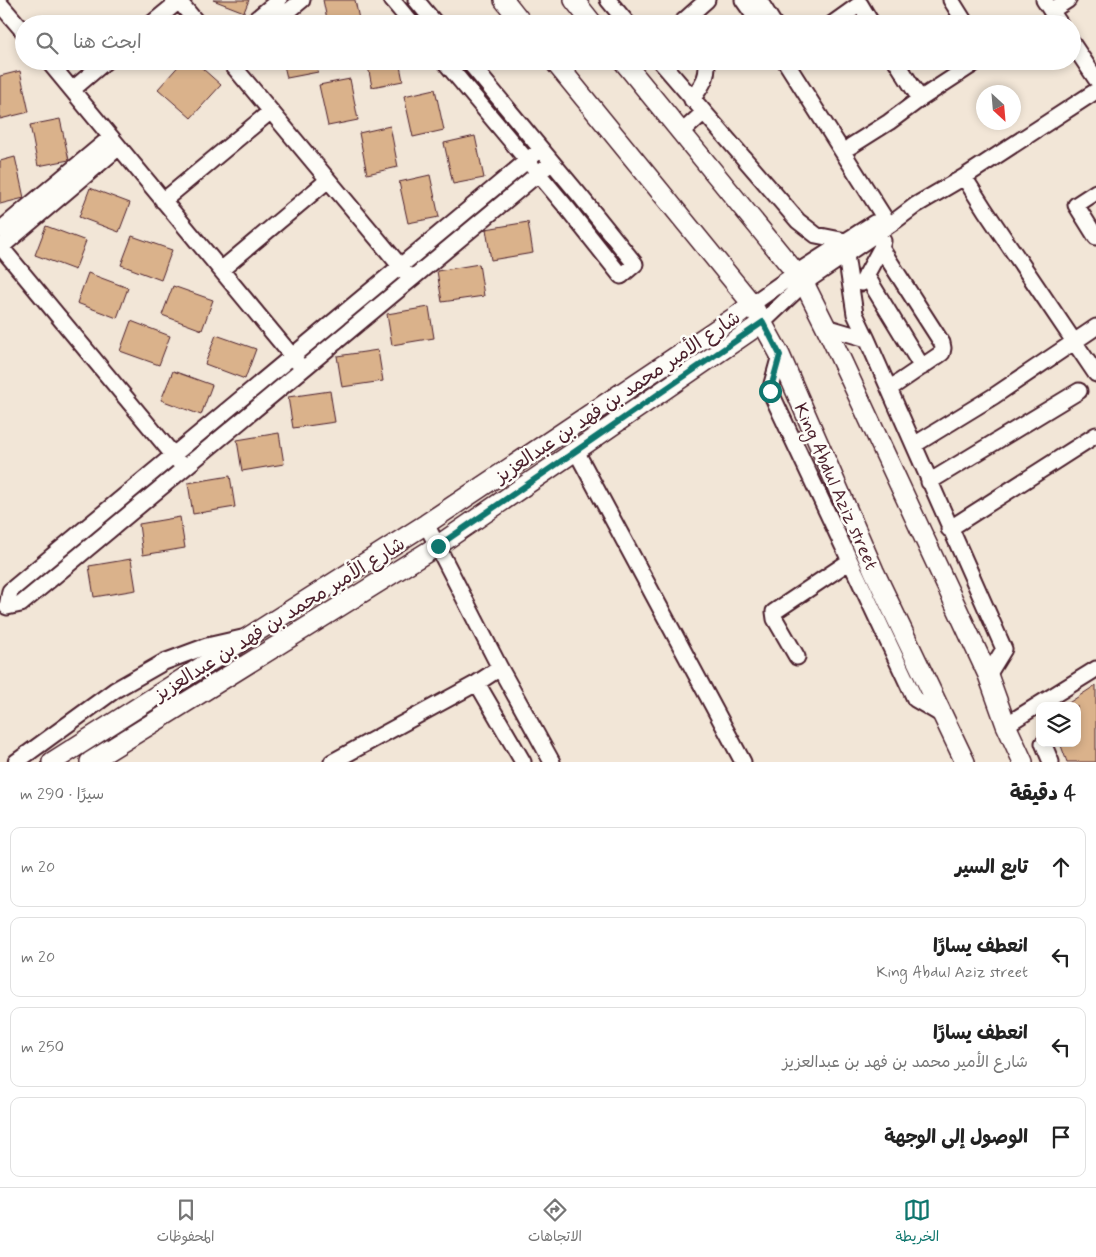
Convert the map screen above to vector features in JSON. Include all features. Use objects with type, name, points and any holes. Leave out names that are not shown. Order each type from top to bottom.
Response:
[{"type":"main road","points":[[504,0],[516,15]]},
{"type":"main road","points":[[574,0],[586,15]]},
{"type":"main road","name":"King Abdul Aziz street","points":[[561,70],[752,304],[763,322],[780,355],[874,571],[965,762]]},
{"type":"main road","points":[[630,70],[800,278],[826,327],[988,675],[1006,725],[1023,761]]},
{"type":"main road","name":"شارع الأمير محمد بن فهد بن عبدالعزيز","points":[[52,762],[426,524],[752,304]]},
{"type":"main road","name":"شارع الأمير محمد بن فهد بن عبدالعزيز","points":[[90,762],[438,546],[763,322]]},
{"type":"street","points":[[261,15],[279,0]]},
{"type":"street","points":[[284,15],[302,0]]},
{"type":"street","points":[[392,0],[404,15]]},
{"type":"street","points":[[416,0],[428,15]]},
{"type":"street","points":[[608,0],[620,15]]},
{"type":"street","points":[[690,15],[707,0]]},
{"type":"street","points":[[743,0],[754,15]]},
{"type":"street","points":[[759,0],[768,15]]},
{"type":"street","points":[[951,0],[960,15]]},
{"type":"street","points":[[1048,5],[1068,0]]},
{"type":"street","points":[[162,15],[178,1],[190,15]]},
{"type":"street","points":[[845,15],[863,2],[868,15]]},
{"type":"street","points":[[0,4],[15,22]]},
{"type":"street","points":[[1081,56],[1096,79]]},
{"type":"street","points":[[55,70],[303,369]]},
{"type":"street","points":[[72,90],[95,70]]},
{"type":"street","points":[[237,70],[411,278]]},
{"type":"street","points":[[452,70],[621,276],[635,264],[475,70]]},
{"type":"street","points":[[667,70],[806,229],[846,248]]},
{"type":"street","points":[[692,100],[707,76],[708,70]]},
{"type":"street","points":[[791,70],[889,221]]},
{"type":"street","points":[[804,70],[851,146],[889,221],[881,248],[852,298]]},
{"type":"street","points":[[902,70],[920,99]]},
{"type":"street","points":[[851,146],[964,70]]},
{"type":"street","points":[[752,304],[800,278],[889,221],[964,177],[1096,92]]},
{"type":"street","points":[[163,201],[271,111]]},
{"type":"street","points":[[681,133],[703,113]]},
{"type":"street","points":[[0,230],[115,142]]},
{"type":"street","points":[[115,142],[0,247],[184,468]]},
{"type":"street","points":[[541,149],[10,591],[7,607],[20,604],[552,162]]},
{"type":"street","points":[[964,177],[984,210],[1096,374]]},
{"type":"street","points":[[221,270],[328,180]]},
{"type":"street","points":[[1096,192],[1076,205],[1096,237]]},
{"type":"street","points":[[846,248],[852,298],[857,320],[1004,649],[988,675]]},
{"type":"street","points":[[881,248],[942,343],[943,348],[942,353],[889,388]]},
{"type":"street","points":[[866,275],[922,367]]},
{"type":"street","points":[[763,322],[800,278]]},
{"type":"street","points":[[826,327],[867,339]]},
{"type":"street","points":[[914,445],[994,396],[1096,327]]},
{"type":"street","points":[[780,355],[770,391],[914,699],[944,716]]},
{"type":"street","points":[[929,482],[1079,391]]},
{"type":"street","points":[[950,529],[1096,435]]},
{"type":"street","points":[[576,451],[743,762]]},
{"type":"street","points":[[426,524],[500,668],[552,762]]},
{"type":"street","points":[[797,657],[775,619],[774,612],[850,560]]},
{"type":"street","points":[[16,762],[115,690],[164,662],[207,646],[249,637]]},
{"type":"street","points":[[332,762],[477,683],[500,668]]},
{"type":"street","points":[[1006,725],[1053,700],[1096,668]]},
{"type":"street","points":[[477,683],[523,762]]},
{"type":"street","points":[[1045,747],[1051,762]]},
{"type":"building","points":[[213,0],[249,0],[244,12]]},
{"type":"building","points":[[323,0],[355,0],[358,15],[326,15]]},
{"type":"building","points":[[175,70],[204,70],[221,85],[191,118],[158,89]]},
{"type":"building","points":[[285,70],[317,70],[318,72],[287,78]]},
{"type":"building","points":[[369,70],[401,70],[403,81],[372,87]]},
{"type":"building","points":[[20,71],[29,112],[0,119],[0,76]]},
{"type":"building","points":[[350,79],[358,120],[328,126],[319,85]]},
{"type":"building","points":[[435,89],[444,130],[413,137],[404,96]]},
{"type":"building","points":[[60,119],[69,160],[38,166],[30,125]]},
{"type":"building","points":[[390,126],[398,167],[367,174],[359,133]]},
{"type":"building","points":[[475,136],[484,178],[453,184],[444,143]]},
{"type":"building","points":[[15,157],[24,198],[0,204],[0,161]]},
{"type":"building","points":[[430,175],[439,217],[408,223],[399,182]]},
{"type":"building","points":[[90,188],[130,203],[119,232],[79,217]]},
{"type":"building","points":[[528,222],[533,253],[491,260],[486,229]]},
{"type":"building","points":[[46,226],[86,241],[75,270],[35,255]]},
{"type":"building","points":[[132,236],[172,250],[161,280],[121,265]]},
{"type":"building","points":[[479,264],[484,296],[442,302],[437,271]]},
{"type":"building","points":[[88,273],[128,288],[117,318],[77,303]]},
{"type":"building","points":[[173,286],[213,300],[202,330],[162,315]]},
{"type":"building","points":[[429,307],[434,338],[392,345],[387,314]]},
{"type":"building","points":[[131,321],[170,336],[159,365],[120,351]]},
{"type":"building","points":[[216,335],[256,349],[245,379],[205,364]]},
{"type":"building","points":[[378,350],[383,381],[342,387],[337,356]]},
{"type":"building","points":[[173,371],[212,385],[201,415],[161,400]]},
{"type":"building","points":[[330,391],[335,422],[293,428],[288,397]]},
{"type":"building","points":[[279,433],[284,464],[242,471],[237,440]]},
{"type":"building","points":[[230,476],[235,507],[193,514],[188,483]]},
{"type":"building","points":[[180,517],[185,548],[143,555],[139,524]]},
{"type":"building","points":[[131,559],[136,590],[94,597],[89,566]]},
{"type":"building","points":[[1096,685],[1096,762],[1067,762],[1061,747],[1081,747],[1081,702],[1070,702]]},
{"type":"route","points":[[438,546],[763,322],[780,355],[770,391]]}]
